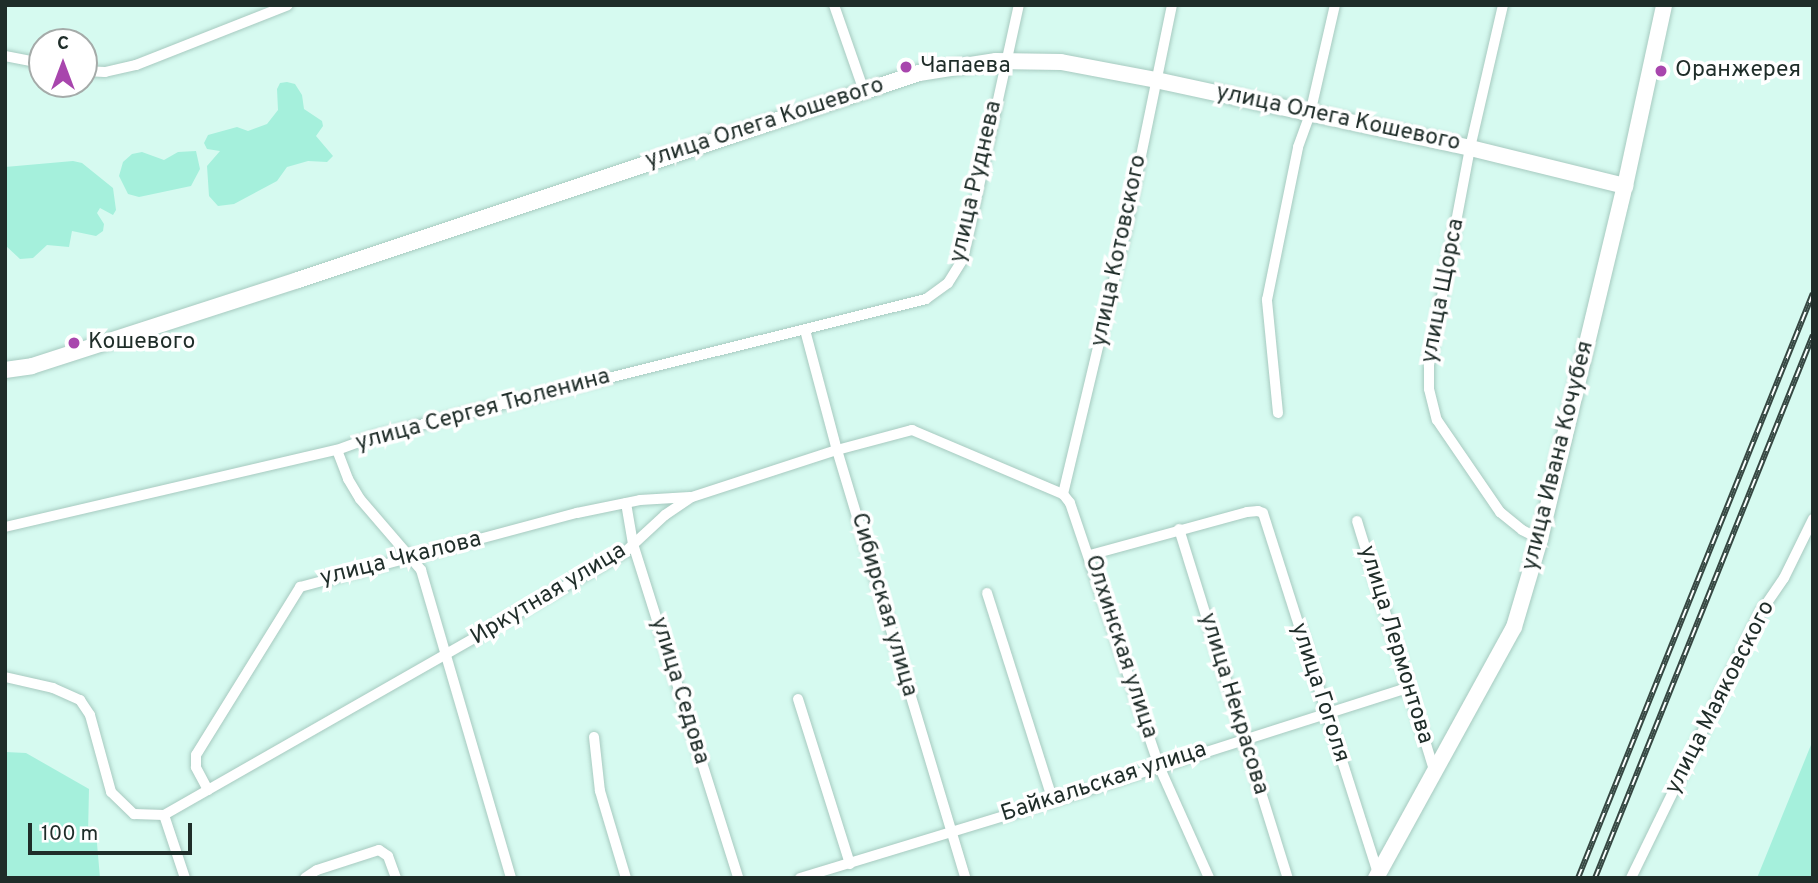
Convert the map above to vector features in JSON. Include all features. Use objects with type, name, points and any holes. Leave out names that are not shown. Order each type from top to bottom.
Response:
[{"type":"street","points":[[98,72],[136,65],[288,5]]},
{"type":"street","points":[[834,5],[864,91]]},
{"type":"street","name":"улица Руднева","points":[[954,277],[963,260],[1019,5]]},
{"type":"street","name":"улица Котовского","points":[[1063,495],[1126,229],[1172,5]]},
{"type":"street","points":[[1278,413],[1267,300],[1298,147],[1310,114],[1335,5]]},
{"type":"street","name":"улица Щорса","points":[[1503,5],[1470,148],[1429,366],[1429,398],[1437,420],[1500,512],[1516,526],[1540,539]]},
{"type":"street","name":"улица Ивана Кочубея","points":[[1377,876],[1514,627],[1540,539],[1625,186],[1664,5]]},
{"type":"street","points":[[5,56],[28,61]]},
{"type":"street","name":"улица Олега Кошевого","points":[[5,370],[32,366],[299,280],[935,69],[1006,60],[1060,62],[1156,80],[1470,148],[1625,186]]},
{"type":"street","name":"улица Сергея Тюленина","points":[[5,527],[337,450],[375,436],[926,299],[954,277]]},
{"type":"street","name":"Сибирская улица","points":[[805,330],[837,450],[965,878]]},
{"type":"street","name":"Иркутная улица","points":[[164,815],[445,657],[633,544],[665,515],[692,497],[837,450],[912,430],[1063,495]]},
{"type":"street","points":[[337,450],[348,479],[360,499],[417,564],[423,575],[511,878]]},
{"type":"street","name":"Олхинская улица","points":[[1063,495],[1072,507],[1090,555],[1159,766],[1209,878]]},
{"type":"street","name":"улица Чкалова","points":[[208,790],[196,767],[196,755],[297,591],[308,584],[577,513],[626,503],[692,497]]},
{"type":"street","name":"улица Седова","points":[[626,503],[633,544],[738,878]]},
{"type":"street","name":"улица Гоголя","points":[[1179,529],[1247,512],[1261,512],[1267,522],[1281,576],[1377,876]]},
{"type":"street","name":"улица Маяковского","points":[[1631,878],[1760,613],[1784,578],[1813,519]]},
{"type":"street","name":"улица Лермонтова","points":[[1357,521],[1434,769]]},
{"type":"street","points":[[1090,555],[1179,529]]},
{"type":"street","name":"улица Некрасова","points":[[1179,529],[1287,878]]},
{"type":"street","points":[[987,593],[1053,801]]},
{"type":"street","points":[[5,677],[53,688],[80,700],[90,715],[111,792],[134,814],[164,815],[185,878]]},
{"type":"street","name":"Байкальская улица","points":[[800,878],[1407,688]]},
{"type":"street","points":[[798,699],[850,864]]},
{"type":"street","points":[[594,737],[600,791],[626,878]]},
{"type":"street","points":[[305,878],[317,870],[373,851],[386,853],[396,878]]},
{"type":"green space","points":[[280,83],[295,84],[302,95],[304,109],[322,121],[323,126],[316,136],[333,156],[327,162],[308,161],[287,167],[277,181],[234,204],[218,206],[209,196],[207,166],[220,151],[207,149],[204,143],[208,135],[237,127],[248,131],[267,124],[278,110],[277,89]]},
{"type":"green space","points":[[196,151],[200,169],[191,186],[139,197],[128,194],[119,176],[123,162],[132,154],[142,152],[164,160],[178,152]]},
{"type":"green space","points":[[73,161],[82,163],[113,188],[116,210],[113,215],[100,208],[97,213],[104,224],[103,231],[96,236],[72,231],[69,247],[47,245],[33,258],[20,259],[5,245],[5,167]]},
{"type":"green space","points":[[1813,740],[1813,878],[1757,878]]},
{"type":"green space","points":[[5,752],[26,753],[89,789],[88,834],[96,832],[100,878],[5,878]]},
{"type":"railway","points":[[1578,878],[1813,293]]},
{"type":"railway","points":[[1595,878],[1813,335]]},
{"type":"place","name":"Чапаева","points":[[906,67]]},
{"type":"place","name":"Оранжерея","points":[[1661,71]]},
{"type":"place","name":"Кошевого","points":[[74,343]]}]
